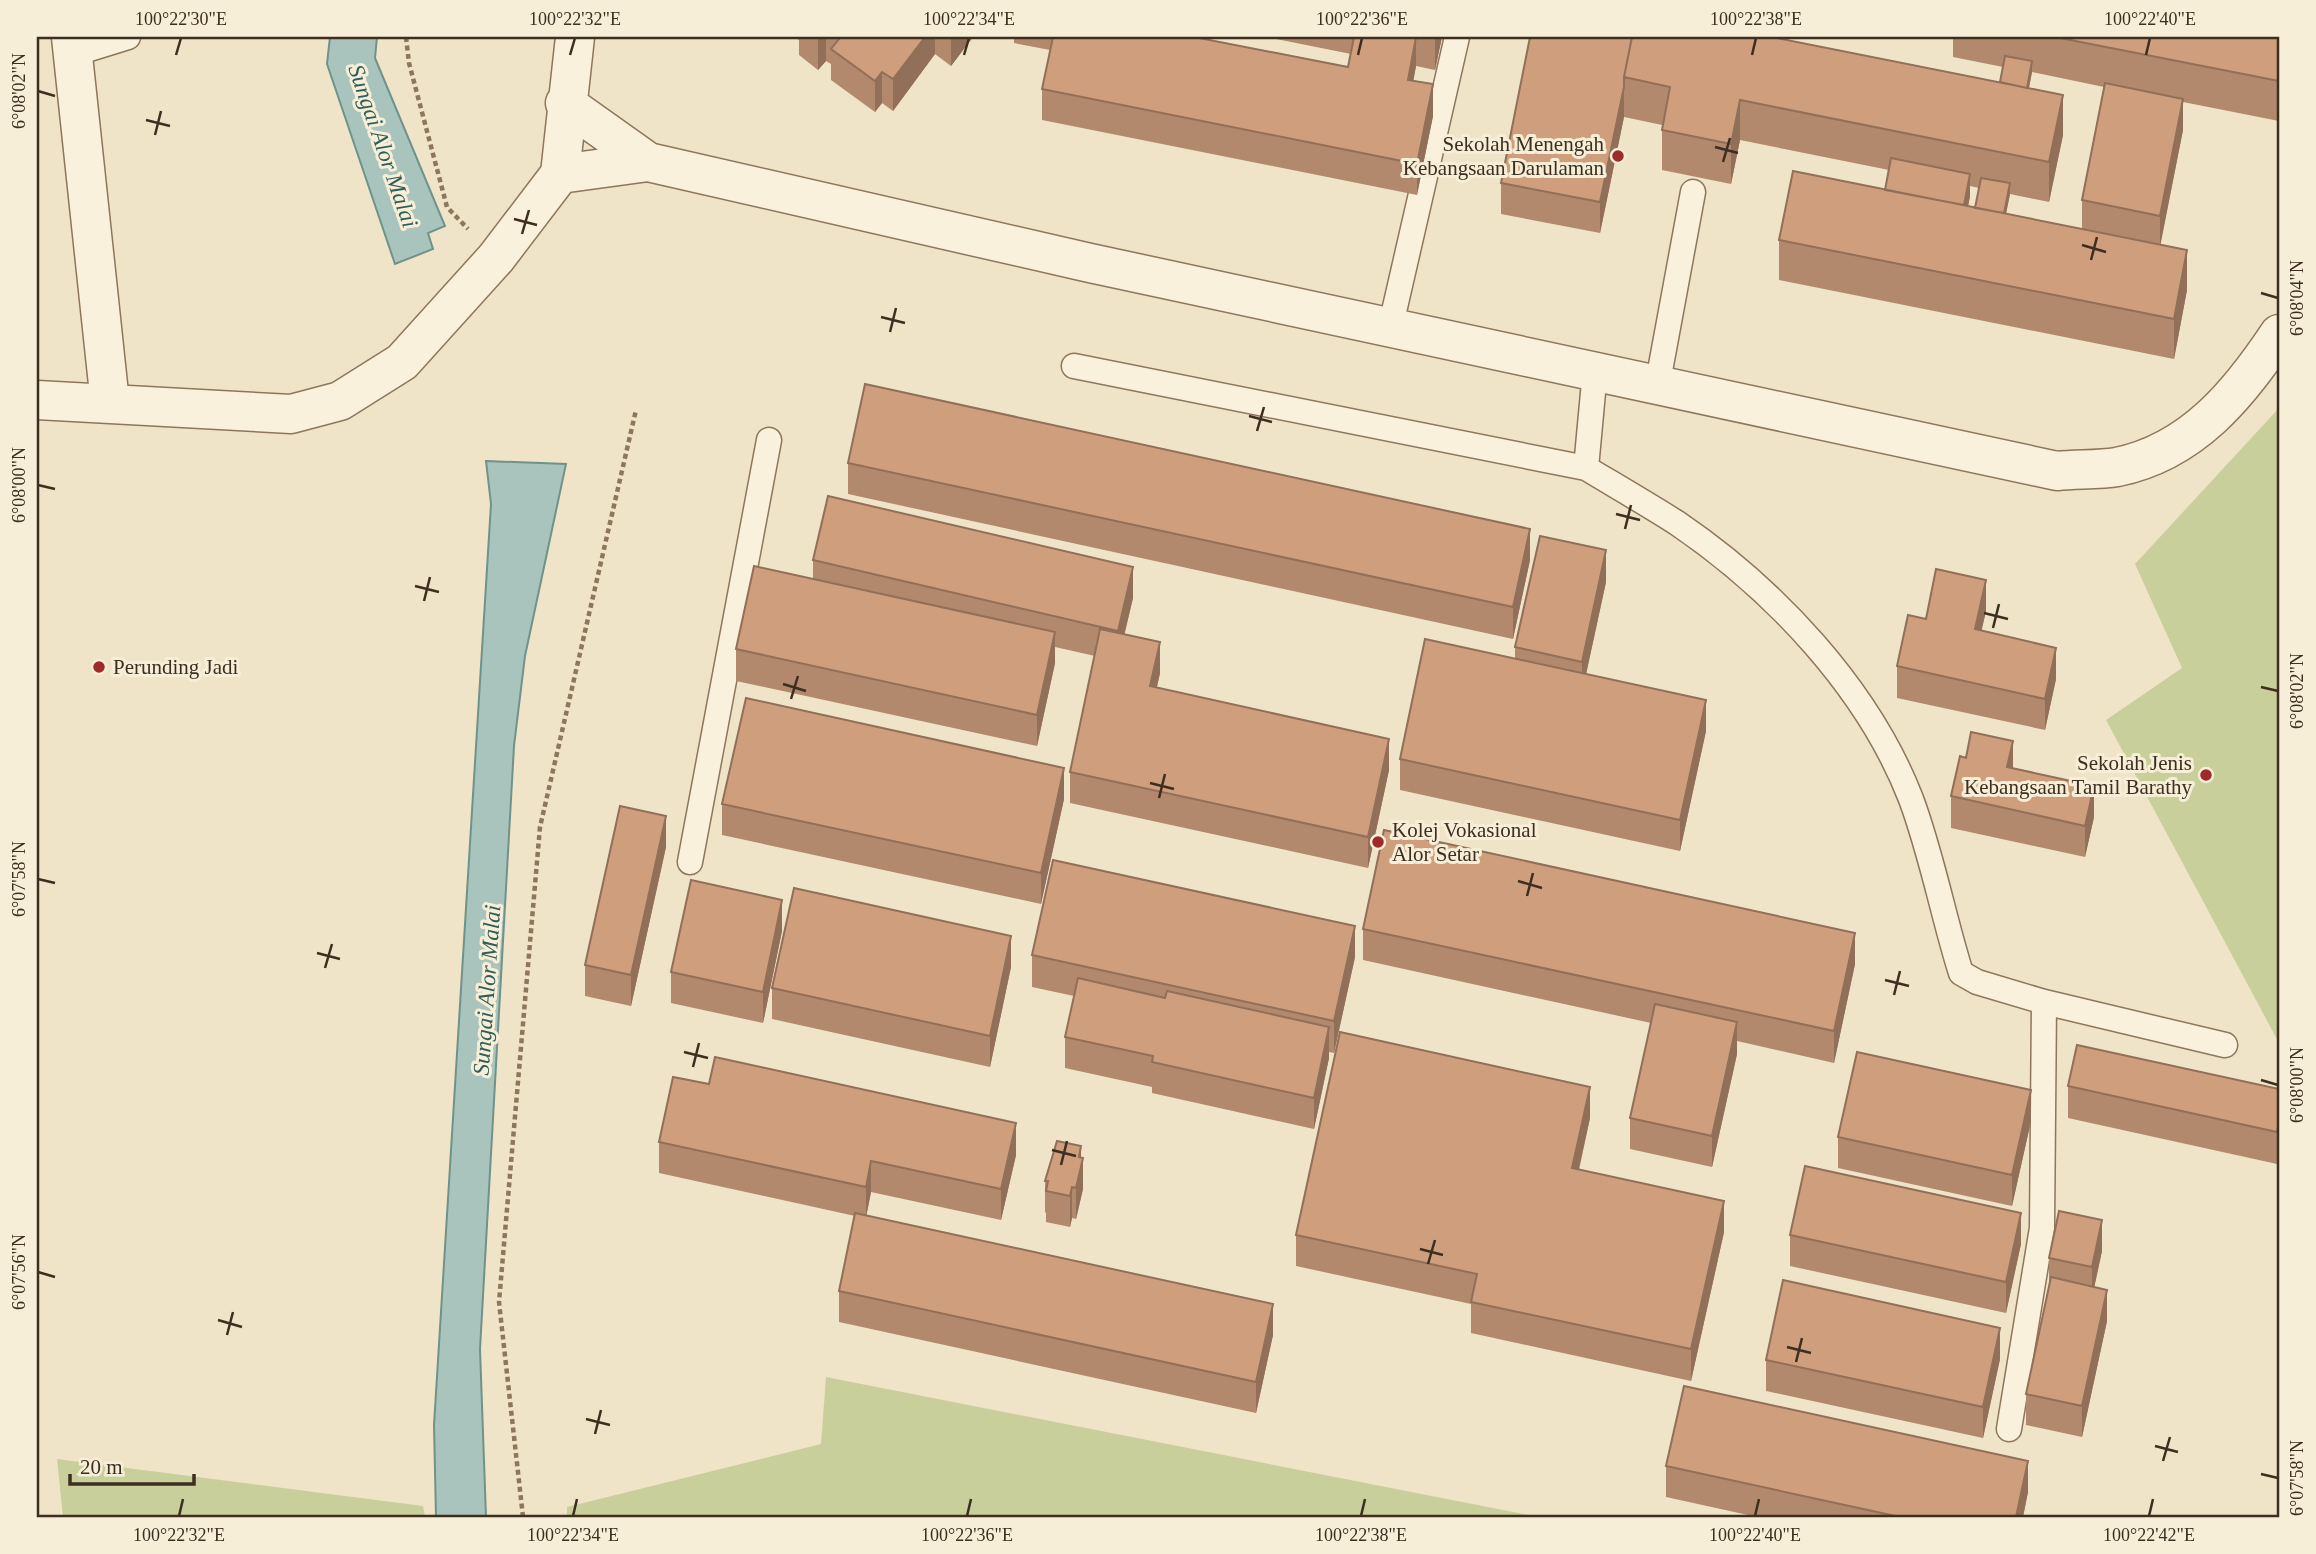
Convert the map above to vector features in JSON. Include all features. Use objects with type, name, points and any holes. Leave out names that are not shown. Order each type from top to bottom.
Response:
[{"type":"street","points":[[37,400],[291,414],[340,401],[402,362],[496,258],[560,174],[565,103],[575,37]]},
{"type":"street","points":[[72,45],[110,403]]},
{"type":"street","points":[[565,103],[648,162]]},
{"type":"street","points":[[560,174],[648,162],[1390,329],[2057,471],[2117,467],[2166,451],[2212,419],[2254,371],[2279,334]]},
{"type":"lane","points":[[72,45],[128,37]]},
{"type":"lane","points":[[1390,329],[1457,37]]},
{"type":"lane","points":[[1657,387],[1693,192]]},
{"type":"lane","points":[[1074,366],[1586,468],[1678,524],[1710,549],[1752,582],[1822,653],[1876,729],[1911,799],[1961,973],[1986,985],[2044,1002],[2225,1045]]},
{"type":"lane","points":[[1586,468],[1595,372]]},
{"type":"lane","points":[[690,862],[769,440]]},
{"type":"lane","points":[[2009,1429],[2042,1228],[2044,1002]]},
{"type":"path","points":[[406,37],[410,63],[447,207],[496,258]]},
{"type":"path","points":[[523,1517],[499,1302],[540,827],[636,410]]},
{"type":"green space","name":"Sekolah Jenis Kebangsaan Tamil Barathy","points":[[2279,408],[2279,1043],[2106,720],[2182,668],[2135,564]]},
{"type":"green space","points":[[826,1377],[1539,1517],[567,1517],[567,1507],[821,1444]]},
{"type":"green space","points":[[57,1459],[423,1506],[425,1517],[63,1517]]},
{"type":"water","name":"Sungai Alor Malai","points":[[330,37],[377,37],[375,58],[445,226],[428,233],[433,249],[395,264],[327,64]]},
{"type":"water","name":"Sungai Alor Malai","points":[[486,461],[566,464],[525,656],[514,746],[480,1349],[486,1517],[436,1517],[434,1425],[491,504]]},
{"type":"building","points":[[836,37],[925,37],[893,79],[882,72],[875,81],[831,49],[839,39]]},
{"type":"building","points":[[1053,37],[1194,37],[1348,67],[1354,37],[1416,37],[1408,80],[1433,84],[1417,164],[1042,89]]},
{"type":"building","points":[[1530,37],[1632,37],[1600,202],[1501,183]]},
{"type":"building","points":[[1632,37],[1772,37],[2063,95],[2049,162],[1740,100],[1731,144],[1662,130],[1670,87],[1624,77]]},
{"type":"building","points":[[2055,37],[2279,37],[2279,81]]},
{"type":"building","points":[[2005,56],[2032,61],[2027,88],[2000,82]]},
{"type":"building","points":[[2105,83],[2183,99],[2160,216],[2082,200]]},
{"type":"building","points":[[1891,158],[1970,174],[1964,205],[1885,190]]},
{"type":"building","points":[[1793,171],[2187,250],[2174,319],[1779,240]]},
{"type":"building","points":[[1981,178],[2010,183],[2004,213],[1975,208]]},
{"type":"building","points":[[865,384],[1530,529],[1513,607],[848,463]]},
{"type":"building","points":[[828,496],[1133,567],[1118,631],[813,560]]},
{"type":"building","points":[[1540,536],[1606,550],[1582,662],[1515,647]]},
{"type":"building","points":[[754,566],[1055,632],[1037,715],[736,649]]},
{"type":"building","points":[[1936,569],[1986,580],[1975,629],[2056,648],[2045,699],[1897,666],[1908,615],[1926,619]]},
{"type":"building","points":[[1100,629],[1160,642],[1150,686],[1389,739],[1368,837],[1070,772]]},
{"type":"building","points":[[1425,639],[1706,700],[1680,820],[1400,759]]},
{"type":"building","points":[[746,698],[1064,768],[1041,873],[722,804]]},
{"type":"building","points":[[1971,732],[2013,741],[2007,767],[2094,786],[2085,826],[1951,796],[1960,756],[1966,758]]},
{"type":"building","points":[[620,806],[666,816],[631,975],[585,965]]},
{"type":"building","points":[[1384,830],[1855,933],[1834,1031],[1363,929]]},
{"type":"building","points":[[1053,860],[1355,926],[1334,1021],[1032,955]]},
{"type":"building","points":[[691,880],[782,900],[763,992],[671,972]]},
{"type":"building","points":[[794,888],[1011,936],[990,1036],[772,988]]},
{"type":"building","points":[[1078,978],[1165,998],[1167,991],[1329,1027],[1314,1098],[1152,1062],[1153,1056],[1065,1037]]},
{"type":"building","points":[[1655,1004],[1737,1022],[1712,1136],[1630,1118]]},
{"type":"building","points":[[1340,1032],[1590,1087],[1572,1168],[1724,1201],[1691,1349],[1471,1302],[1477,1274],[1296,1235]]},
{"type":"building","points":[[2077,1045],[2279,1089],[2277,1132],[2068,1086]]},
{"type":"building","points":[[1857,1052],[2031,1090],[2012,1175],[1838,1137]]},
{"type":"building","points":[[715,1057],[1016,1123],[1001,1189],[871,1161],[866,1187],[659,1142],[673,1077],[709,1084]]},
{"type":"building","points":[[1057,1141],[1081,1146],[1079,1157],[1083,1158],[1076,1188],[1072,1187],[1070,1196],[1046,1191],[1048,1181],[1045,1181]]},
{"type":"building","points":[[1805,1166],[2021,1213],[2006,1282],[1790,1235]]},
{"type":"building","points":[[2059,1211],[2102,1220],[2092,1267],[2049,1258]]},
{"type":"building","points":[[855,1213],[1273,1304],[1256,1382],[839,1291]]},
{"type":"building","points":[[2051,1277],[2107,1290],[2082,1406],[2026,1394]]},
{"type":"building","points":[[1783,1280],[2000,1328],[1983,1407],[1766,1360]]},
{"type":"building","points":[[1684,1386],[2028,1461],[2016,1517],[1900,1517],[1666,1466]]},
{"type":"place","name":"Sekolah Menengah Kebangsaan Darulaman","points":[[1618,156]]},
{"type":"place","name":"Perunding Jadi","points":[[99,667]]},
{"type":"place","name":"Sekolah Jenis Kebangsaan Tamil Barathy","points":[[2206,775]]},
{"type":"place","name":"Kolej Vokasional Alor Setar","points":[[1378,842]]}]
